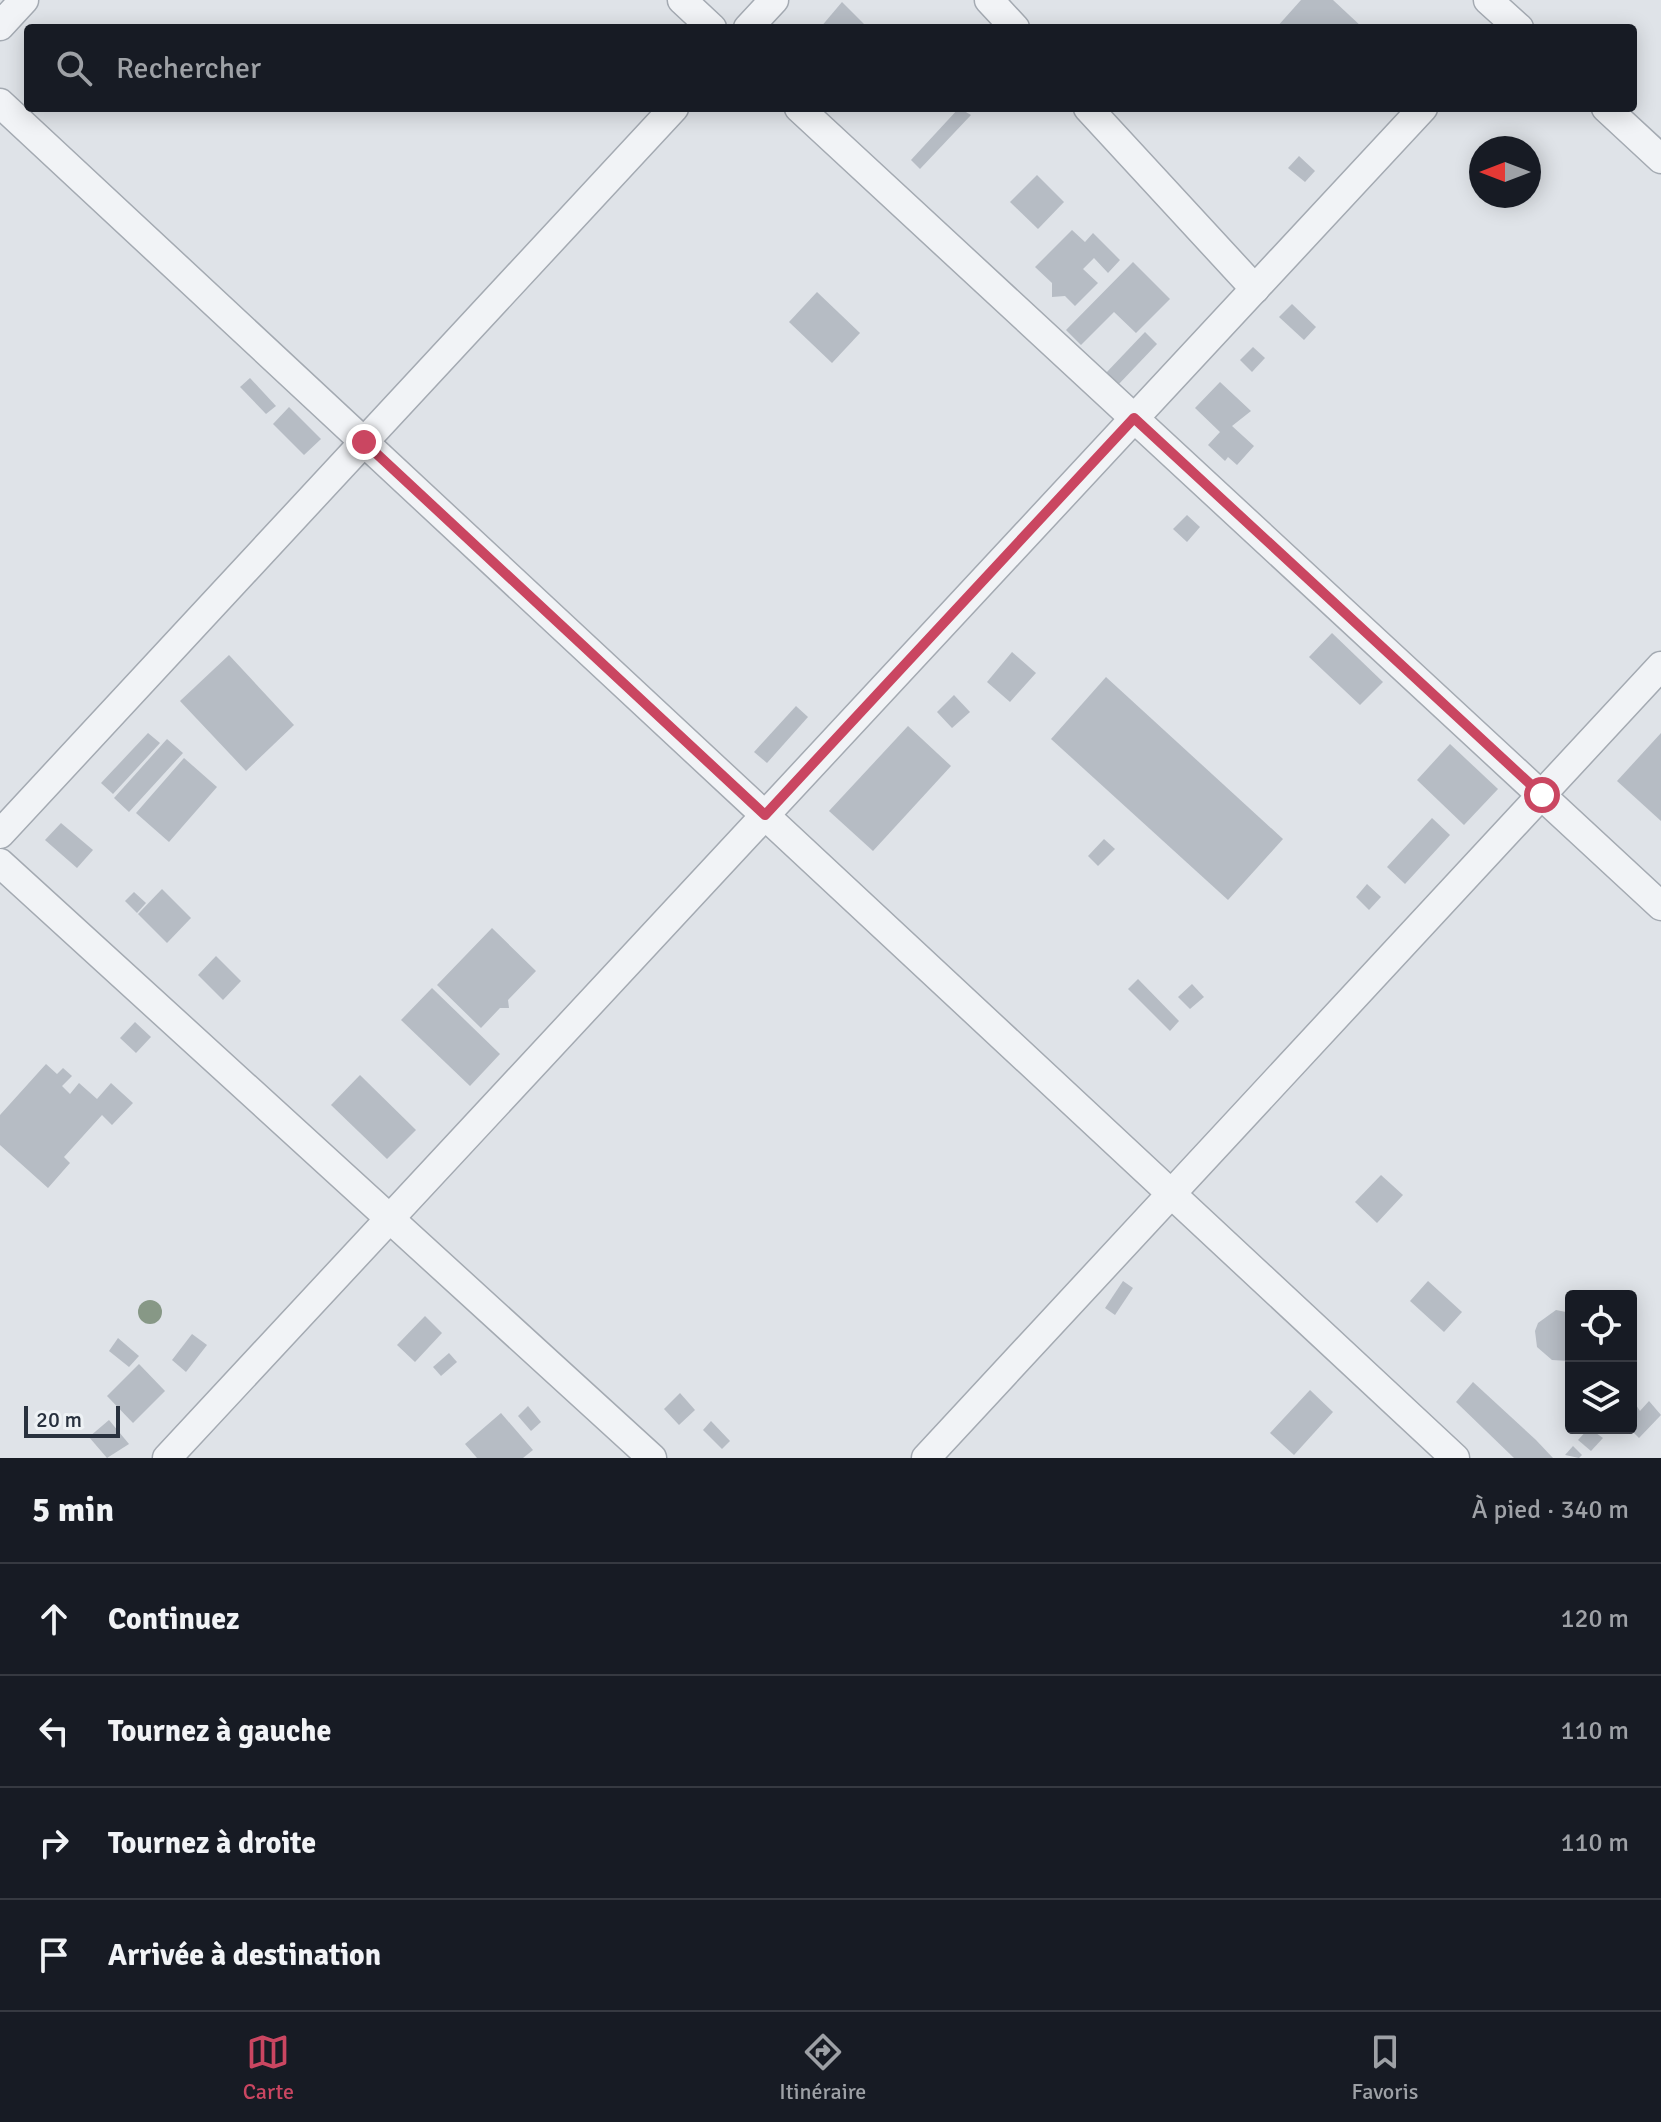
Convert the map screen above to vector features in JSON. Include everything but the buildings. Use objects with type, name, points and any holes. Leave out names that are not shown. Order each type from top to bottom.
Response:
[{"type":"street","points":[[0,26],[24,0]]},
{"type":"street","points":[[682,0],[708,24]]},
{"type":"street","points":[[752,24],[774,0]]},
{"type":"street","points":[[989,0],[1011,24]]},
{"type":"street","points":[[0,103],[1455,1458]]},
{"type":"street","points":[[0,834],[670,112]]},
{"type":"street","points":[[803,112],[1661,906]]},
{"type":"street","points":[[1092,112],[1255,289]]},
{"type":"street","points":[[167,1458],[1419,112]]},
{"type":"street","points":[[1610,112],[1661,159]]},
{"type":"street","points":[[926,1458],[1661,666]]},
{"type":"street","points":[[0,863],[652,1458]]},
{"type":"route","points":[[364,442],[765,815],[1134,418],[1542,795]]}]
